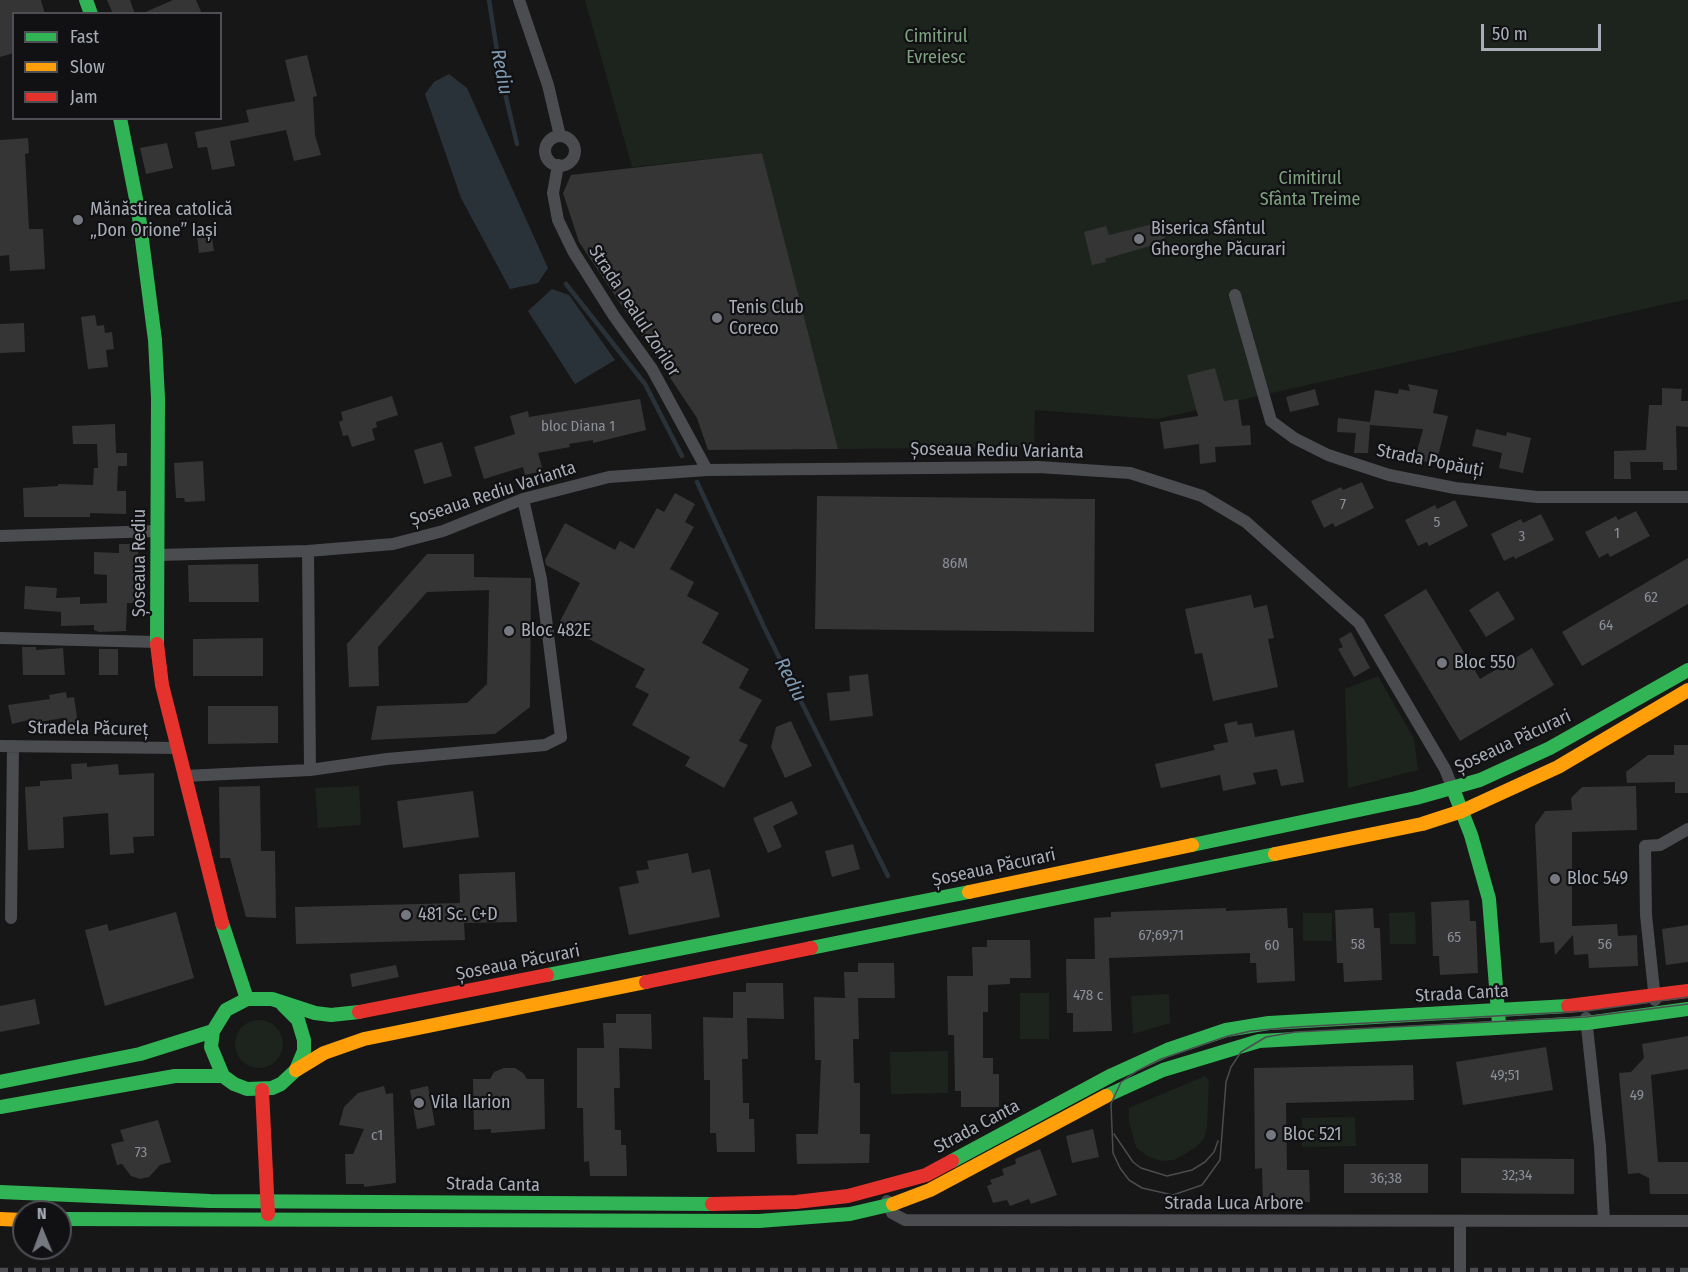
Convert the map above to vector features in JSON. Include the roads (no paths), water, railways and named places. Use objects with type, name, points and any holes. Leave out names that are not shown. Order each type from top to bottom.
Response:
[{"type":"main road","name":"Șoseaua Rediu","points":[[120,120],[138,208],[155,340],[157,642],[162,685],[219,914],[247,999]]},
{"type":"main road","name":"Șoseaua Păcurari","points":[[247,999],[260,997],[283,1005],[331,1015],[372,1010],[990,888],[1453,789],[1550,748],[1688,670]]},
{"type":"main road","points":[[247,999],[225,1010],[213,1031],[213,1054],[223,1076],[234,1084],[262,1090],[281,1084],[296,1070],[324,1053],[364,1039],[1399,830],[1462,811],[1558,767],[1688,690]]},
{"type":"main road","name":"Șoseaua Rediu Varianta","points":[[1453,789],[1490,899],[1500,1029]]},
{"type":"main road","name":"Strada Canta","points":[[0,1192],[165,1200],[267,1202],[759,1204],[848,1196],[926,1175],[1137,1064],[1226,1030],[1269,1023],[1584,1005],[1688,991]]},
{"type":"main road","points":[[283,1005],[298,1020],[304,1040],[304,1051],[296,1070]]},
{"type":"main road","name":"Strada Canta","points":[[72,1220],[759,1221],[850,1214],[889,1206],[930,1191],[1115,1091],[1163,1070],[1226,1048],[1259,1041],[1587,1023],[1688,1009]]},
{"type":"main road","points":[[0,1082],[148,1052],[213,1031]]},
{"type":"main road","points":[[0,1107],[175,1076],[223,1076]]},
{"type":"main road","points":[[262,1090],[268,1220]]},
{"type":"street","points":[[519,0],[548,85],[560,136]]},
{"type":"street","points":[[560,136],[568,139],[574,152],[567,163],[558,165],[549,161],[545,147],[550,139],[560,136]]},
{"type":"street","name":"Strada Dealul Zorilor","points":[[558,165],[553,193],[558,220],[573,251],[614,316],[652,369],[707,470]]},
{"type":"street","name":"Strada Popăuți","points":[[1235,295],[1271,421],[1294,438],[1328,455],[1389,475],[1455,488],[1537,497],[1688,497]]},
{"type":"street","name":"Șoseaua Rediu Varianta","points":[[158,555],[308,551],[393,544],[443,531],[523,500],[609,477],[707,470],[1039,467],[1130,473],[1202,496],[1246,522],[1359,623],[1445,769],[1453,789]]},
{"type":"street","points":[[184,776],[310,770],[387,759],[545,745],[561,737],[541,579],[523,500]]},
{"type":"street","points":[[0,536],[158,531]]},
{"type":"street","points":[[308,551],[310,770]]},
{"type":"street","points":[[0,638],[157,642]]},
{"type":"street","name":"Stradela Păcureț","points":[[0,746],[176,748]]},
{"type":"street","points":[[12,918],[5,849],[13,746]]},
{"type":"street","points":[[1658,1014],[1646,915],[1645,846],[1660,845],[1688,829]]},
{"type":"street","points":[[1584,1005],[1600,1146],[1604,1221]]},
{"type":"street","points":[[884,1188],[889,1206]]},
{"type":"street","name":"Strada Luca Arbore","points":[[889,1206],[891,1213],[905,1220],[1688,1221]]},
{"type":"street","points":[[1460,1222],[1460,1272]]},
{"type":"waterway","name":"Rediu","points":[[489,0],[501,76],[517,144]]},
{"type":"waterway","name":"Rediu","points":[[566,284],[645,384],[682,456]]},
{"type":"waterway","name":"Rediu","points":[[697,482],[765,629],[888,876]]},
{"type":"tram line","points":[[1688,997],[1587,1011],[1295,1027],[1251,1031],[1228,1036],[1161,1059],[1121,1082],[1111,1104],[1113,1153],[1129,1180],[1142,1188],[1173,1195],[1202,1185],[1220,1160],[1226,1082],[1231,1067],[1241,1052],[1266,1037],[1295,1032],[1586,1017],[1688,1004]]},
{"type":"tram line","points":[[1114,1134],[1133,1162],[1141,1168],[1167,1176],[1192,1170],[1205,1162],[1214,1152],[1218,1141]]},
{"type":"railway","points":[[0,1270],[1688,1270]]},
{"type":"place","name":"Mănăstirea catolică „Don Orione” Iași","points":[[78,220]]},
{"type":"place","name":"Biserica Sfântul Gheorghe Păcurari","points":[[1139,239]]},
{"type":"place","name":"Tenis Club Coreco","points":[[717,318]]},
{"type":"place","name":"Bloc 482E","points":[[509,631]]},
{"type":"place","name":"Bloc 550","points":[[1442,663]]},
{"type":"place","name":"Bloc 549","points":[[1555,879]]},
{"type":"place","name":"481 Sc. C+D","points":[[406,915]]},
{"type":"place","name":"Vila Ilarion","points":[[419,1103]]},
{"type":"place","name":"Bloc 521","points":[[1271,1135]]},
{"type":"park label","name":"Cimitirul Evreiesc","points":[[936,47]]},
{"type":"park label","name":"Cimitirul Sfânta Treime","points":[[1310,189]]}]
